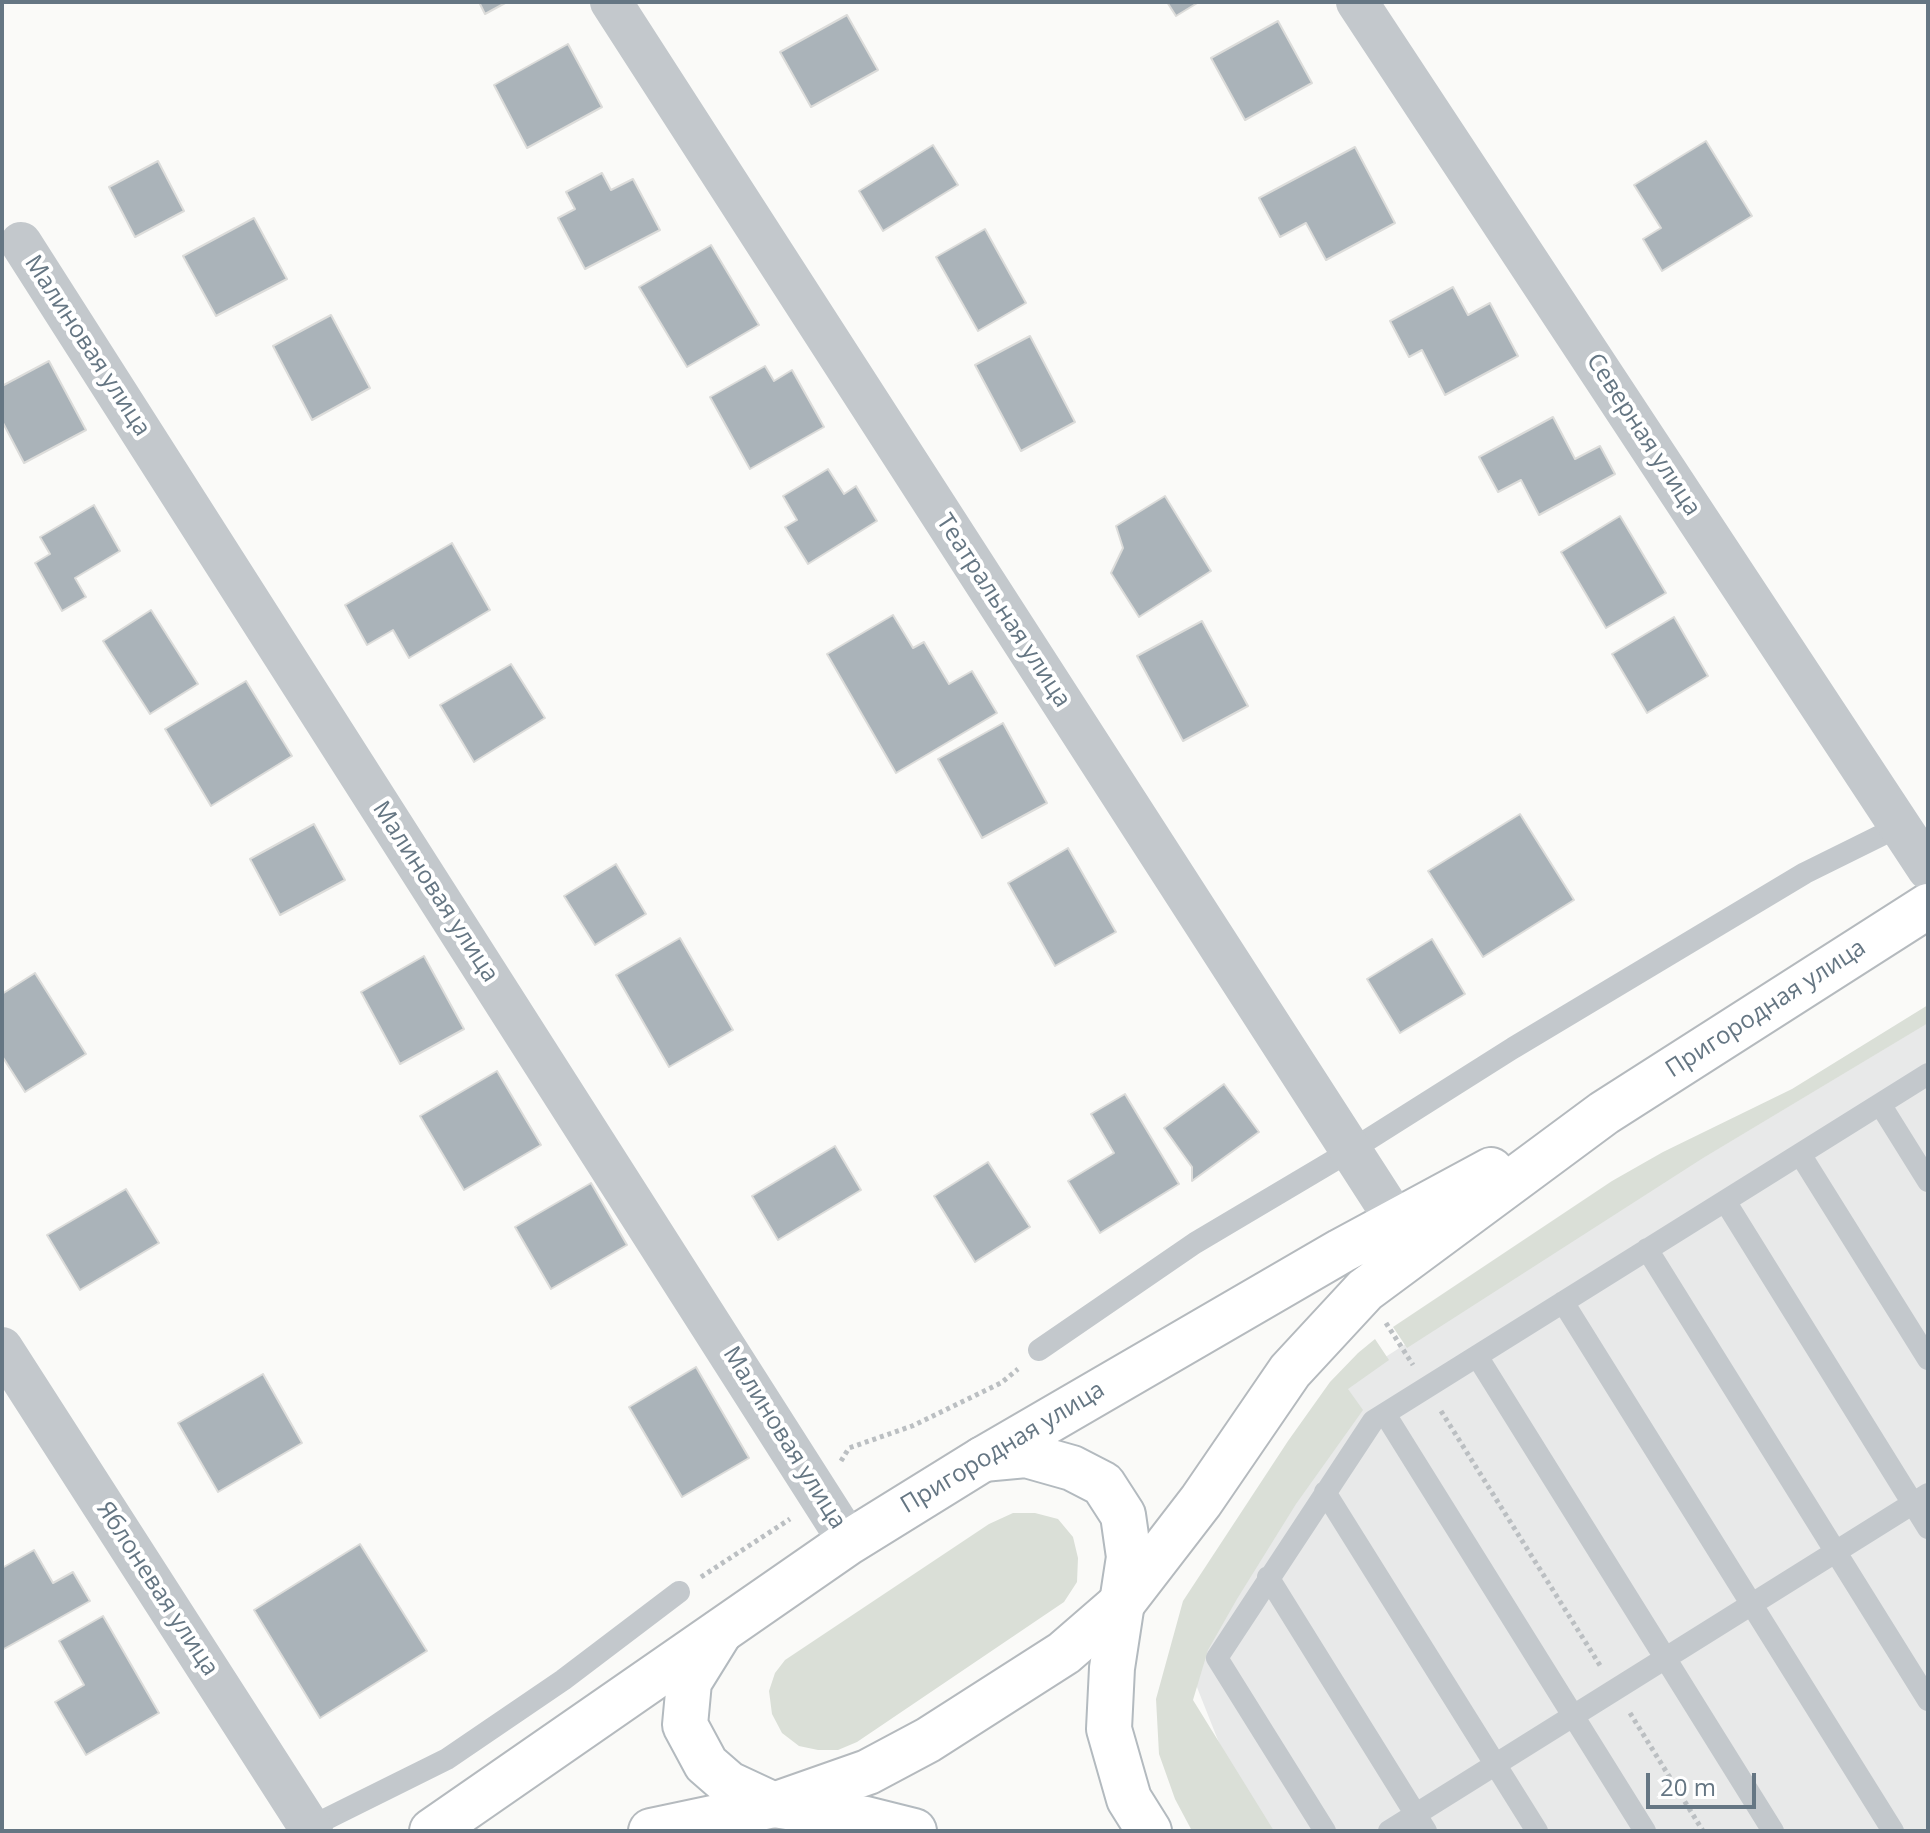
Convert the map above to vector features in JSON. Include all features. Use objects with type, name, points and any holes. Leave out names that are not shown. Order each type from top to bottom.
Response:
[{"type":"main road","name":"Пригородная улица","points":[[651,1831],[774,1805],[868,1772],[928,1740],[1064,1653],[1124,1601],[1201,1501],[1290,1371],[1365,1290],[1604,1113],[1928,906]]},
{"type":"main road","name":"Пригородная улица","points":[[432,1831],[849,1542],[983,1459],[1395,1219],[1604,1113]]},
{"type":"main road","points":[[983,1459],[1026,1455],[1072,1468],[1103,1484],[1123,1515],[1129,1557],[1112,1668],[1109,1729],[1129,1799],[1149,1831]]},
{"type":"main road","points":[[720,1632],[689,1682],[685,1725],[706,1764],[729,1784],[774,1805],[866,1819],[914,1831]]},
{"type":"street","name":"Театральная улица","points":[[611,2],[1395,1219]]},
{"type":"street","name":"Северная улица","points":[[1357,2],[1914,817],[1928,869]]},
{"type":"street","name":"Малиновая улица","points":[[21,243],[849,1542]]},
{"type":"street","name":"Яблоневая улица","points":[[2,1348],[311,1829]]},
{"type":"lane","points":[[1039,1350],[1195,1243],[1350,1151],[1513,1048],[1805,873],[1914,817]]},
{"type":"lane","points":[[1325,1831],[1217,1658],[1373,1421],[1928,1074]]},
{"type":"lane","points":[[1880,1104],[1928,1181]]},
{"type":"lane","points":[[1800,1154],[1928,1359]]},
{"type":"lane","points":[[1725,1201],[1920,1499],[1928,1528]]},
{"type":"lane","points":[[1647,1249],[1928,1700]]},
{"type":"lane","points":[[1563,1302],[1893,1831]]},
{"type":"lane","points":[[1477,1356],[1773,1831]]},
{"type":"lane","points":[[1385,1414],[1645,1831]]},
{"type":"lane","points":[[1325,1492],[1537,1831]]},
{"type":"lane","points":[[1389,1831],[1421,1822],[1496,1764],[1920,1499]]},
{"type":"lane","points":[[1268,1577],[1421,1822]]},
{"type":"lane","points":[[311,1829],[447,1759],[563,1680],[679,1592]]},
{"type":"path","points":[[1365,1290],[1703,1831]]},
{"type":"path","points":[[679,1592],[798,1513],[819,1494],[849,1448],[912,1426],[1001,1383],[1039,1350]]},
{"type":"shaded area","points":[[1928,1005],[1928,1023],[1703,1158],[1407,1348],[1393,1327],[1612,1181],[1663,1152],[1792,1089]]},
{"type":"shaded area","points":[[1928,1007],[1928,1831],[1254,1831],[1185,1657],[1342,1385]]},
{"type":"shaded area","points":[[1375,1339],[1389,1360],[1348,1389],[1363,1410],[1296,1504],[1237,1599],[1208,1650],[1193,1700],[1274,1831],[1192,1831],[1175,1799],[1159,1754],[1156,1699],[1183,1601],[1330,1382]]},
{"type":"shaded area","points":[[1013,1513],[1035,1513],[1058,1519],[1073,1537],[1078,1558],[1077,1582],[1064,1602],[857,1742],[838,1750],[818,1750],[799,1746],[782,1733],[772,1714],[769,1691],[775,1673],[785,1660],[989,1524]]},
{"type":"building","points":[[479,2],[507,2],[485,14]]},
{"type":"building","points":[[1167,2],[1199,2],[1176,16]]},
{"type":"building","points":[[847,15],[878,70],[811,107],[780,52]]},
{"type":"building","points":[[1278,21],[1312,83],[1245,120],[1211,58]]},
{"type":"building","points":[[568,44],[602,107],[527,148],[494,85]]},
{"type":"building","points":[[1706,141],[1752,216],[1662,271],[1643,239],[1661,228],[1634,185]]},
{"type":"building","points":[[933,145],[958,185],[883,231],[859,191]]},
{"type":"building","points":[[1355,147],[1395,223],[1326,260],[1306,223],[1280,237],[1259,198]]},
{"type":"building","points":[[158,161],[184,211],[135,237],[109,187]]},
{"type":"building","points":[[602,173],[611,190],[633,179],[660,230],[585,269],[558,218],[575,209],[566,192]]},
{"type":"building","points":[[254,218],[287,279],[216,316],[183,256]]},
{"type":"building","points":[[985,229],[1026,303],[978,331],[936,257]]},
{"type":"building","points":[[711,245],[759,325],[687,367],[639,287]]},
{"type":"building","points":[[1453,287],[1468,315],[1490,303],[1518,356],[1445,395],[1422,350],[1409,357],[1390,321]]},
{"type":"building","points":[[331,315],[370,388],[312,420],[273,346]]},
{"type":"building","points":[[1030,336],[1075,422],[1021,451],[975,365]]},
{"type":"building","points":[[49,361],[86,430],[24,463],[2,421],[2,386]]},
{"type":"building","points":[[765,366],[774,381],[792,370],[824,427],[750,469],[710,397]]},
{"type":"building","points":[[1553,417],[1575,459],[1600,446],[1615,474],[1539,515],[1521,480],[1498,492],[1479,457]]},
{"type":"building","points":[[828,469],[844,494],[856,486],[877,521],[808,564],[785,527],[797,520],[783,496]]},
{"type":"building","points":[[1165,496],[1211,571],[1139,617],[1111,573],[1123,548],[1116,526]]},
{"type":"building","points":[[94,505],[120,551],[75,578],[86,597],[62,611],[35,563],[50,554],[40,537]]},
{"type":"building","points":[[1620,516],[1666,593],[1606,628],[1561,552]]},
{"type":"building","points":[[452,543],[490,610],[409,658],[393,630],[367,645],[345,605]]},
{"type":"building","points":[[151,610],[198,684],[150,714],[103,641]]},
{"type":"building","points":[[893,615],[913,648],[924,642],[949,684],[972,671],[997,713],[896,773],[827,654]]},
{"type":"building","points":[[1674,617],[1708,676],[1647,713],[1612,654]]},
{"type":"building","points":[[1202,621],[1248,706],[1183,741],[1137,656]]},
{"type":"building","points":[[511,664],[545,718],[474,762],[440,705]]},
{"type":"building","points":[[246,681],[292,756],[211,806],[165,729]]},
{"type":"building","points":[[1003,723],[1047,803],[982,838],[938,759]]},
{"type":"building","points":[[1520,814],[1574,900],[1483,957],[1428,871]]},
{"type":"building","points":[[314,824],[345,880],[280,915],[250,859]]},
{"type":"building","points":[[1068,848],[1116,932],[1055,966],[1008,883]]},
{"type":"building","points":[[616,864],[646,914],[595,945],[564,896]]},
{"type":"building","points":[[680,938],[733,1030],[669,1067],[616,975]]},
{"type":"building","points":[[1432,939],[1465,994],[1400,1033],[1367,979]]},
{"type":"building","points":[[424,956],[464,1029],[400,1064],[361,992]]},
{"type":"building","points":[[35,973],[86,1054],[25,1092],[2,1056],[2,994]]},
{"type":"building","points":[[497,1071],[541,1145],[464,1190],[420,1116]]},
{"type":"building","points":[[1224,1084],[1259,1132],[1192,1181],[1192,1167],[1164,1128]]},
{"type":"building","points":[[1125,1094],[1179,1184],[1100,1233],[1068,1181],[1114,1153],[1091,1114]]},
{"type":"building","points":[[835,1146],[861,1190],[778,1240],[752,1196]]},
{"type":"building","points":[[988,1162],[1030,1227],[975,1262],[934,1196]]},
{"type":"building","points":[[591,1183],[627,1245],[551,1289],[515,1227]]},
{"type":"building","points":[[126,1189],[159,1243],[80,1290],[47,1235]]},
{"type":"building","points":[[696,1367],[749,1458],[682,1497],[629,1407]]},
{"type":"building","points":[[263,1374],[302,1443],[218,1492],[178,1423]]},
{"type":"building","points":[[360,1544],[427,1651],[320,1718],[254,1610]]},
{"type":"building","points":[[34,1550],[53,1583],[73,1572],[90,1601],[2,1650],[2,1568]]},
{"type":"building","points":[[103,1616],[159,1713],[86,1755],[55,1702],[84,1685],[59,1641]]}]
